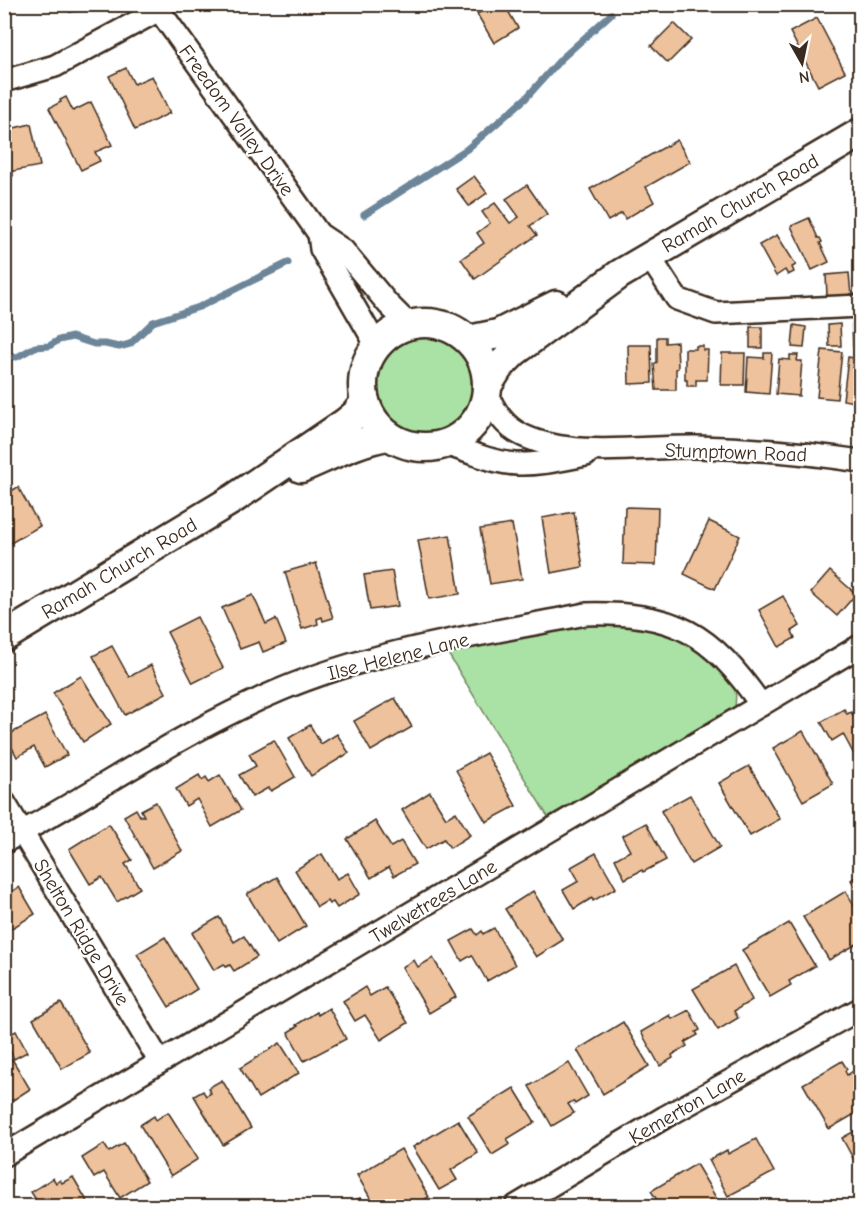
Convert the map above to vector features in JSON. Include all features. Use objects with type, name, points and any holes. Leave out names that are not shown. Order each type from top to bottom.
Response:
[{"type":"main road","name":"Ramah Church Road","points":[[445,444],[462,435],[476,421],[484,405],[487,389],[499,367],[514,352],[620,274],[861,133]]},
{"type":"main road","name":"Ramah Church Road","points":[[469,340],[498,334],[620,274]]},
{"type":"main road","points":[[445,444],[425,447],[404,443],[388,436],[374,421],[365,402],[364,374],[377,346],[392,333],[410,326],[427,324],[445,327],[469,340],[484,365],[487,389]]},
{"type":"main road","name":"Ramah Church Road","points":[[4,638],[233,498],[345,423],[365,402]]},
{"type":"main road","name":"Ramah Church Road","points":[[233,498],[356,444],[388,436]]},
{"type":"street","points":[[4,81],[55,66],[158,7]]},
{"type":"street","name":"Freedom Valley Drive","points":[[158,7],[319,234],[344,250],[388,304],[410,326]]},
{"type":"street","name":"Freedom Valley Drive","points":[[319,234],[321,249],[377,346]]},
{"type":"street","points":[[649,256],[677,299],[716,313],[861,306]]},
{"type":"street","name":"Stumptown Road","points":[[487,389],[504,423],[524,436],[552,445],[610,450],[693,447],[741,449],[804,453],[861,461]]},
{"type":"street","name":"Stumptown Road","points":[[445,444],[494,460],[519,464],[559,460],[610,450]]},
{"type":"street","name":"Ilse Helene Lane","points":[[4,842],[187,735],[291,686],[363,661],[585,614],[620,613],[648,616],[678,626],[704,641],[726,661],[761,705]]},
{"type":"street","name":"Twelvetrees Lane","points":[[4,1155],[861,646]]},
{"type":"street","name":"Shelton Ridge Drive","points":[[4,802],[160,1062]]},
{"type":"street","name":"Kemerton Lane","points":[[516,1206],[665,1117],[861,1009]]},
{"type":"green space","points":[[425,324],[448,328],[468,342],[482,362],[486,385],[482,408],[468,428],[448,442],[425,446],[402,442],[382,428],[368,408],[364,385],[368,362],[382,342],[402,328]]},
{"type":"green space","points":[[597,623],[649,625],[666,629],[683,637],[702,650],[726,674],[734,687],[735,707],[724,717],[548,817],[447,652]]},
{"type":"building","points":[[69,4],[108,4],[70,12]]},
{"type":"building","points":[[493,4],[504,4],[518,28],[494,43],[477,14]]},
{"type":"building","points":[[817,18],[845,72],[818,86],[790,32]]},
{"type":"building","points":[[674,23],[691,40],[668,63],[651,46]]},
{"type":"building","points":[[126,68],[134,84],[152,76],[170,113],[135,130],[109,76]]},
{"type":"building","points":[[66,97],[73,111],[91,102],[112,145],[95,152],[100,161],[81,170],[49,108]]},
{"type":"building","points":[[7,112],[10,129],[31,124],[40,166],[13,171],[13,176],[4,178],[4,113]]},
{"type":"building","points":[[677,140],[690,162],[646,187],[654,202],[625,219],[622,213],[608,221],[590,189]]},
{"type":"building","points":[[474,176],[487,193],[469,206],[456,189]]},
{"type":"building","points":[[527,185],[547,214],[530,226],[537,235],[475,279],[461,259],[484,243],[477,233],[490,223],[482,212],[495,203],[510,223],[519,217],[506,199]]},
{"type":"building","points":[[809,218],[822,242],[820,243],[829,262],[812,270],[791,226]]},
{"type":"building","points":[[777,235],[796,265],[792,267],[794,272],[788,275],[785,270],[776,276],[759,245]]},
{"type":"building","points":[[849,273],[851,295],[827,296],[826,275]]},
{"type":"building","points":[[840,324],[841,346],[829,346],[828,325]]},
{"type":"building","points":[[852,324],[860,324],[860,345],[853,346]]},
{"type":"building","points":[[794,325],[806,327],[804,348],[792,347]]},
{"type":"building","points":[[750,327],[762,327],[762,348],[750,348]]},
{"type":"building","points":[[657,337],[665,337],[665,343],[677,342],[676,390],[656,390],[654,364],[657,362]]},
{"type":"building","points":[[628,345],[651,345],[652,383],[629,384]]},
{"type":"building","points":[[696,346],[703,346],[703,350],[708,350],[707,380],[696,380],[696,386],[687,386],[685,349],[696,349]]},
{"type":"building","points":[[822,350],[842,352],[837,399],[817,397]]},
{"type":"building","points":[[722,353],[745,353],[744,385],[721,385]]},
{"type":"building","points":[[764,353],[772,353],[769,394],[746,392],[748,357],[764,358]]},
{"type":"building","points":[[790,355],[798,355],[797,361],[802,361],[799,396],[776,394],[779,359],[790,360]]},
{"type":"building","points":[[848,357],[860,359],[860,403],[843,400]]},
{"type":"building","points":[[18,487],[40,526],[4,547],[4,495]]},
{"type":"building","points":[[625,507],[658,508],[656,565],[623,564]]},
{"type":"building","points":[[574,512],[583,567],[551,573],[542,518]]},
{"type":"building","points":[[709,521],[740,536],[715,589],[684,574]]},
{"type":"building","points":[[512,524],[522,579],[490,584],[480,529]]},
{"type":"building","points":[[450,535],[460,594],[429,599],[418,540]]},
{"type":"building","points":[[316,563],[333,618],[323,621],[322,617],[317,619],[318,624],[302,629],[285,572]]},
{"type":"building","points":[[392,571],[398,606],[370,610],[364,575]]},
{"type":"building","points":[[830,571],[856,594],[837,616],[811,593]]},
{"type":"building","points":[[253,595],[266,624],[276,619],[286,643],[263,652],[259,642],[240,649],[222,608]]},
{"type":"building","points":[[783,596],[800,626],[792,631],[795,638],[779,647],[759,610]]},
{"type":"building","points":[[197,617],[223,668],[193,683],[167,632]]},
{"type":"building","points":[[112,646],[129,677],[151,665],[166,693],[125,715],[93,656]]},
{"type":"building","points":[[81,676],[111,724],[83,742],[53,693]]},
{"type":"building","points":[[395,698],[412,727],[371,751],[354,721]]},
{"type":"building","points":[[844,709],[847,714],[851,712],[853,715],[860,711],[860,760],[858,762],[843,734],[832,741],[821,722]]},
{"type":"building","points":[[45,715],[67,755],[45,767],[34,747],[17,757],[6,736]]},
{"type":"building","points":[[310,725],[321,744],[337,734],[349,753],[311,776],[289,738]]},
{"type":"building","points":[[803,731],[833,784],[803,801],[773,748]]},
{"type":"building","points":[[274,740],[295,777],[271,791],[268,788],[252,797],[239,775],[256,766],[249,754]]},
{"type":"building","points":[[486,753],[516,806],[486,822],[456,770]]},
{"type":"building","points":[[749,766],[780,819],[750,836],[719,783]]},
{"type":"building","points":[[199,775],[202,780],[206,777],[209,782],[220,775],[241,810],[212,827],[197,799],[186,806],[176,789]]},
{"type":"building","points":[[430,792],[446,818],[456,812],[470,835],[450,848],[444,839],[426,849],[402,810]]},
{"type":"building","points":[[690,795],[720,847],[691,864],[661,811]]},
{"type":"building","points":[[156,802],[182,851],[153,868],[124,816],[136,809],[140,816],[144,816],[141,810]]},
{"type":"building","points":[[375,821],[391,847],[401,841],[415,864],[394,876],[389,867],[371,878],[347,839]]},
{"type":"building","points":[[646,823],[666,860],[625,879],[615,859],[630,851],[622,836]]},
{"type":"building","points":[[109,824],[132,860],[125,864],[140,888],[117,902],[102,877],[90,884],[69,849]]},
{"type":"building","points":[[596,853],[616,888],[574,909],[563,890],[579,881],[571,867]]},
{"type":"building","points":[[322,854],[337,879],[348,873],[360,894],[337,908],[333,902],[329,904],[327,901],[317,907],[295,870]]},
{"type":"building","points":[[860,874],[860,895],[851,880]]},
{"type":"building","points":[[277,877],[306,926],[277,944],[247,894]]},
{"type":"building","points":[[19,887],[35,914],[4,933],[4,896]]},
{"type":"building","points":[[533,891],[563,940],[536,957],[505,909]]},
{"type":"building","points":[[846,891],[860,916],[860,942],[829,960],[803,917]]},
{"type":"building","points":[[219,917],[234,942],[244,936],[257,957],[234,971],[230,965],[226,967],[224,964],[214,970],[192,933]]},
{"type":"building","points":[[789,923],[815,966],[789,981],[791,985],[770,997],[742,950]]},
{"type":"building","points":[[494,928],[515,965],[487,981],[472,955],[462,961],[451,941],[473,929],[477,935]]},
{"type":"building","points":[[165,937],[197,989],[169,1007],[137,954]]},
{"type":"building","points":[[433,958],[456,997],[429,1013],[402,967],[414,960],[418,967]]},
{"type":"building","points":[[734,966],[752,1000],[734,1011],[738,1018],[718,1030],[693,989]]},
{"type":"building","points":[[365,987],[370,996],[385,987],[408,1023],[381,1040],[365,1015],[355,1021],[343,1001]]},
{"type":"building","points":[[61,1003],[90,1053],[62,1069],[33,1019]]},
{"type":"building","points":[[329,1008],[346,1039],[304,1061],[288,1032],[317,1012],[318,1015]]},
{"type":"building","points":[[689,1010],[700,1030],[696,1032],[698,1035],[685,1042],[687,1046],[660,1066],[641,1032],[670,1015],[672,1019]]},
{"type":"building","points":[[623,1022],[649,1066],[603,1094],[577,1050]]},
{"type":"building","points":[[16,1031],[27,1052],[14,1059],[4,1037]]},
{"type":"building","points":[[280,1043],[299,1073],[258,1098],[240,1068]]},
{"type":"building","points":[[12,1059],[30,1089],[4,1106],[4,1064]]},
{"type":"building","points":[[842,1061],[847,1069],[845,1071],[847,1075],[853,1071],[860,1084],[854,1088],[860,1100],[860,1111],[829,1129],[803,1084]]},
{"type":"building","points":[[569,1063],[588,1096],[575,1104],[573,1101],[568,1104],[574,1113],[552,1126],[529,1086]]},
{"type":"building","points":[[222,1080],[251,1128],[223,1145],[194,1096],[203,1091],[206,1096],[211,1093],[208,1088]]},
{"type":"building","points":[[514,1088],[535,1122],[507,1139],[510,1144],[492,1155],[468,1116]]},
{"type":"building","points":[[168,1112],[198,1159],[171,1176],[140,1125],[154,1116],[156,1120]]},
{"type":"building","points":[[458,1120],[478,1153],[451,1170],[457,1180],[439,1190],[413,1147]]},
{"type":"building","points":[[860,1128],[860,1171],[842,1138]]},
{"type":"building","points":[[756,1139],[774,1172],[728,1196],[709,1160],[727,1150],[728,1154]]},
{"type":"building","points":[[124,1143],[147,1181],[120,1198],[104,1172],[94,1178],[82,1158],[104,1144],[109,1152]]},
{"type":"building","points":[[401,1149],[429,1197],[413,1206],[375,1206],[357,1175]]},
{"type":"building","points":[[696,1164],[721,1206],[661,1206],[651,1191]]},
{"type":"building","points":[[73,1177],[90,1206],[40,1206],[31,1192],[53,1178],[56,1183],[60,1180],[62,1183]]},
{"type":"building","points":[[360,1198],[365,1206],[344,1206]]},
{"type":"waterway","points":[[364,215],[467,149],[526,98],[561,59],[611,14]]},
{"type":"waterway","points":[[4,356],[17,357],[35,347],[49,346],[59,340],[72,337],[94,344],[119,347],[130,344],[153,322],[199,307],[288,263]]}]
